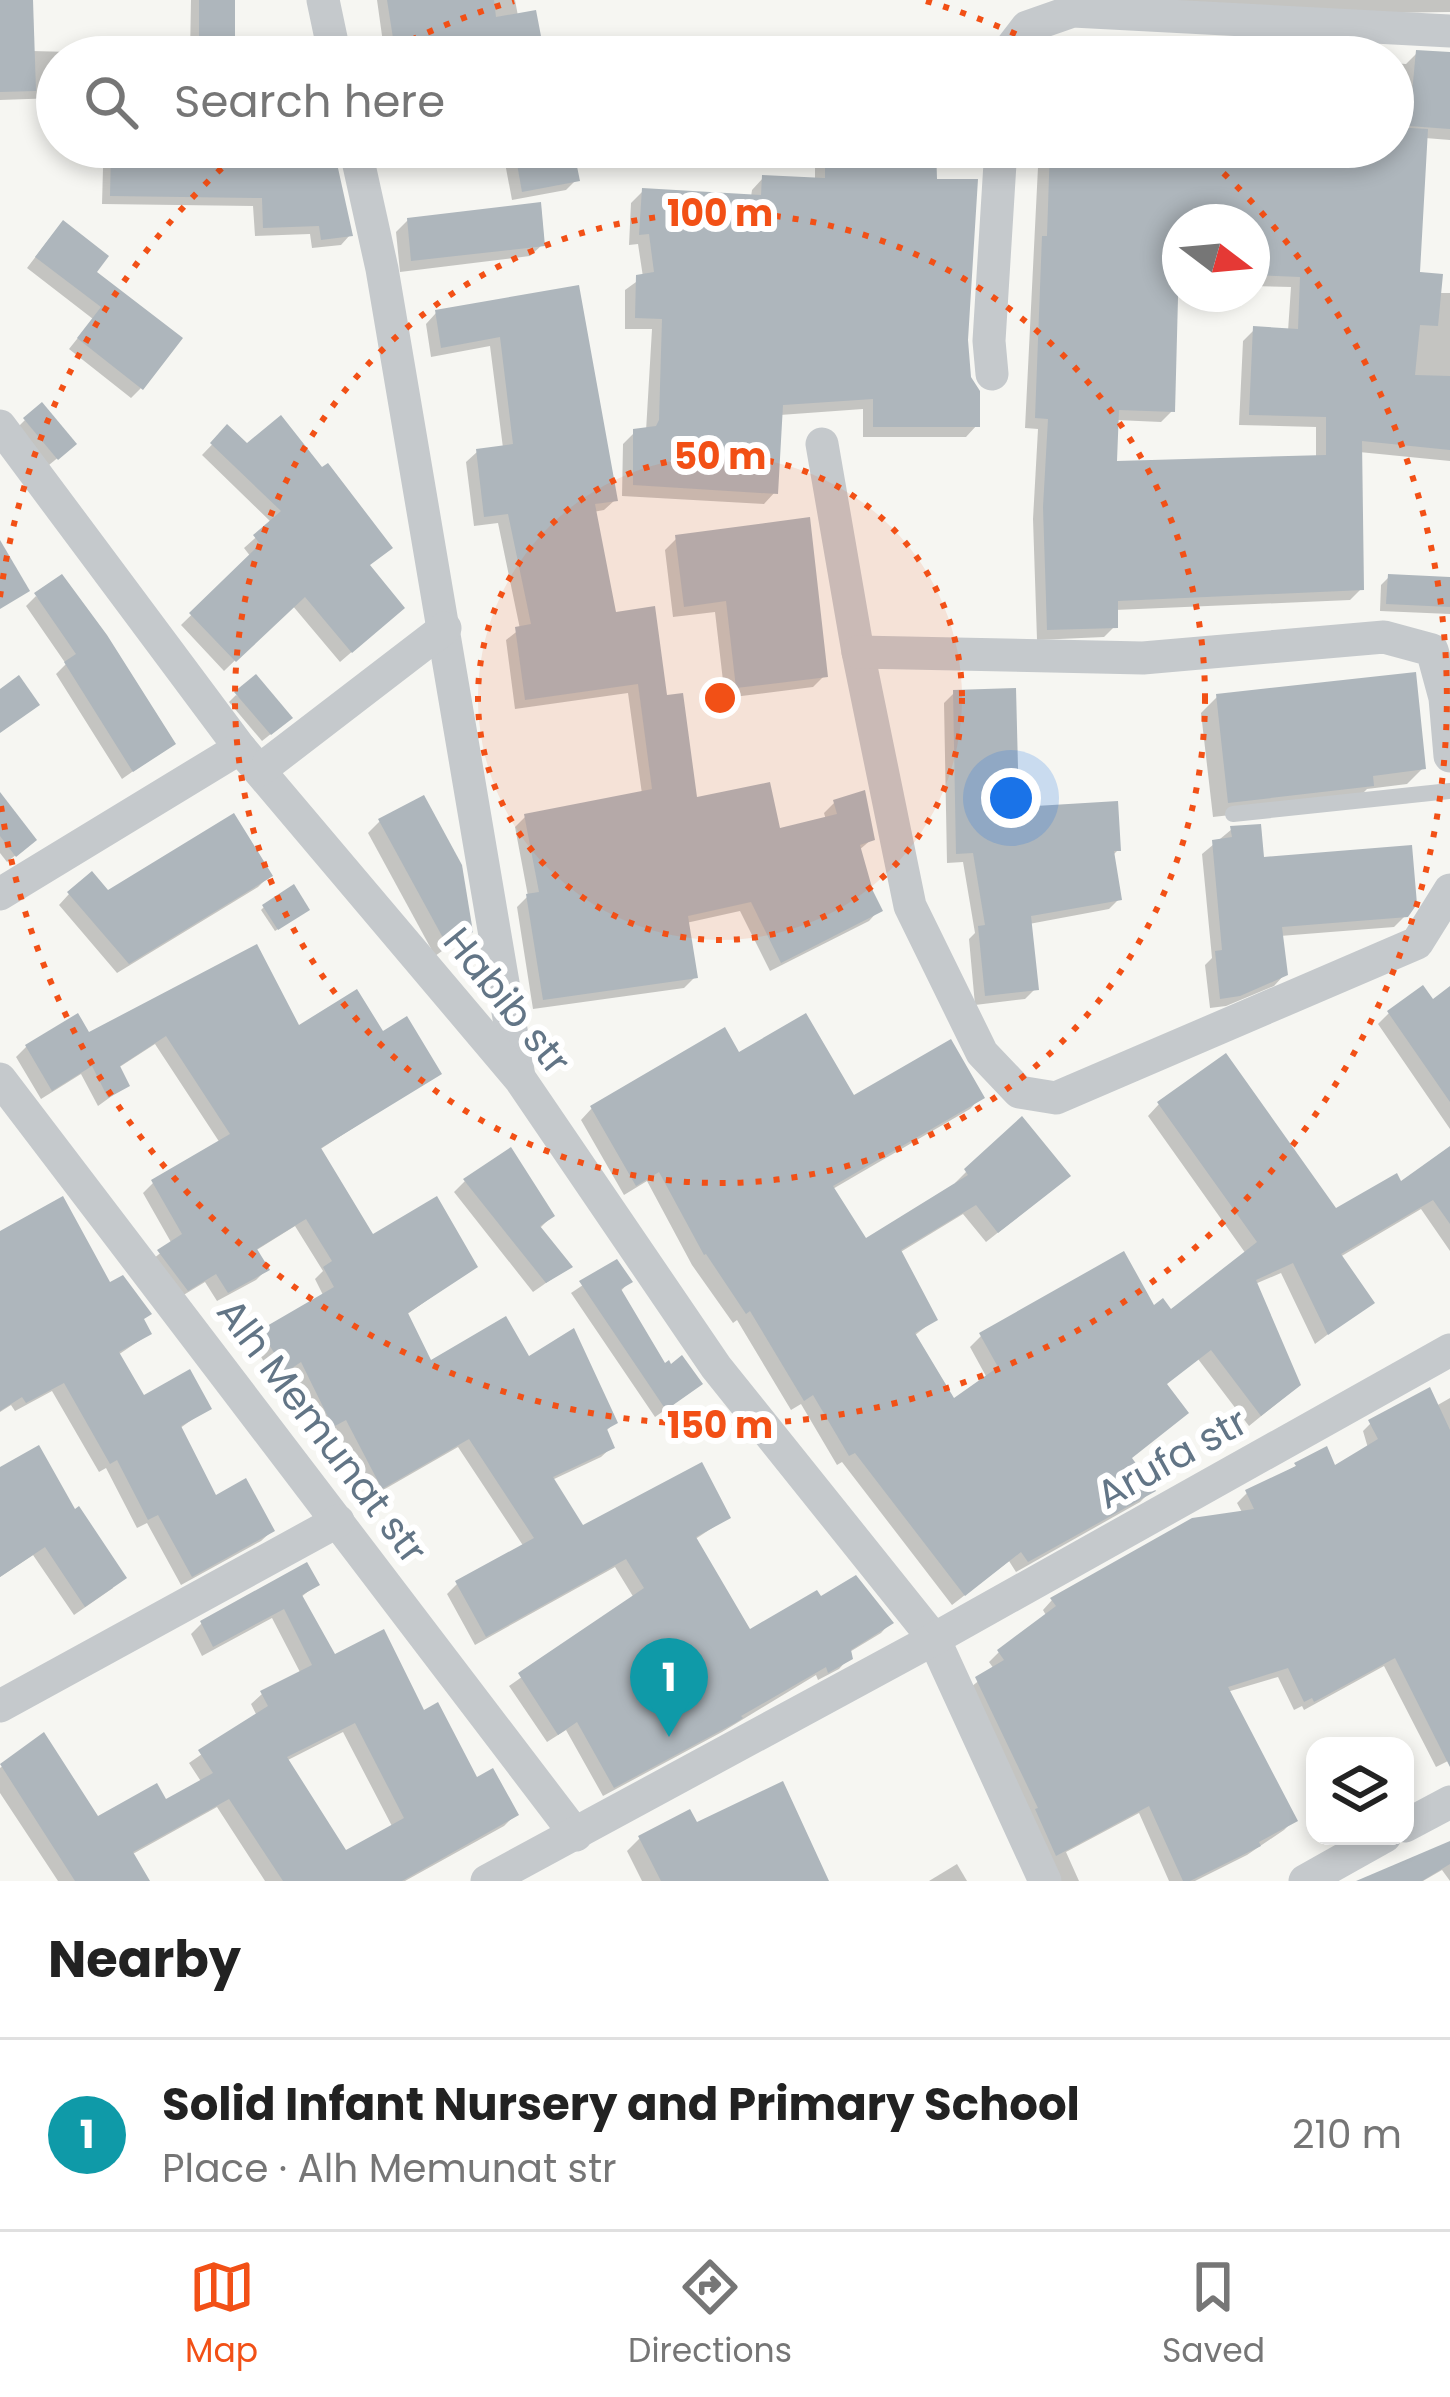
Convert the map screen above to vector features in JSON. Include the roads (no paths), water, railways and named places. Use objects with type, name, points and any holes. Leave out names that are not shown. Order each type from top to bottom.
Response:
[{"type":"street","points":[[323,0],[331,36]]},
{"type":"street","points":[[1020,36],[1027,27],[1073,11],[1450,31]]},
{"type":"street","points":[[360,168],[382,269],[520,1079]]},
{"type":"street","points":[[992,374],[989,341],[1000,168]]},
{"type":"street","name":"Habib str","points":[[0,426],[250,759],[520,1079],[716,1366],[934,1640],[1045,1881]]},
{"type":"street","points":[[822,444],[910,906],[982,1053],[1018,1093],[1056,1097],[1417,943],[1450,890]]},
{"type":"street","points":[[0,893],[250,759],[445,628]]},
{"type":"street","points":[[858,652],[1143,658],[1384,637],[1432,650],[1444,698],[1450,756]]},
{"type":"street","name":"Alh Memunat str","points":[[0,1078],[576,1835]]},
{"type":"street","name":"Arufa str","points":[[934,1640],[1450,1350]]},
{"type":"street","points":[[0,1706],[338,1521]]},
{"type":"street","points":[[487,1881],[934,1640]]},
{"type":"street","points":[[1414,1821],[1450,1802]]},
{"type":"street","points":[[1305,1881],[1368,1845]]},
{"type":"lane","points":[[1233,814],[1450,791]]},
{"type":"place","name":"Solid Infant Nursery and Primary School","points":[[669,1737]]}]
